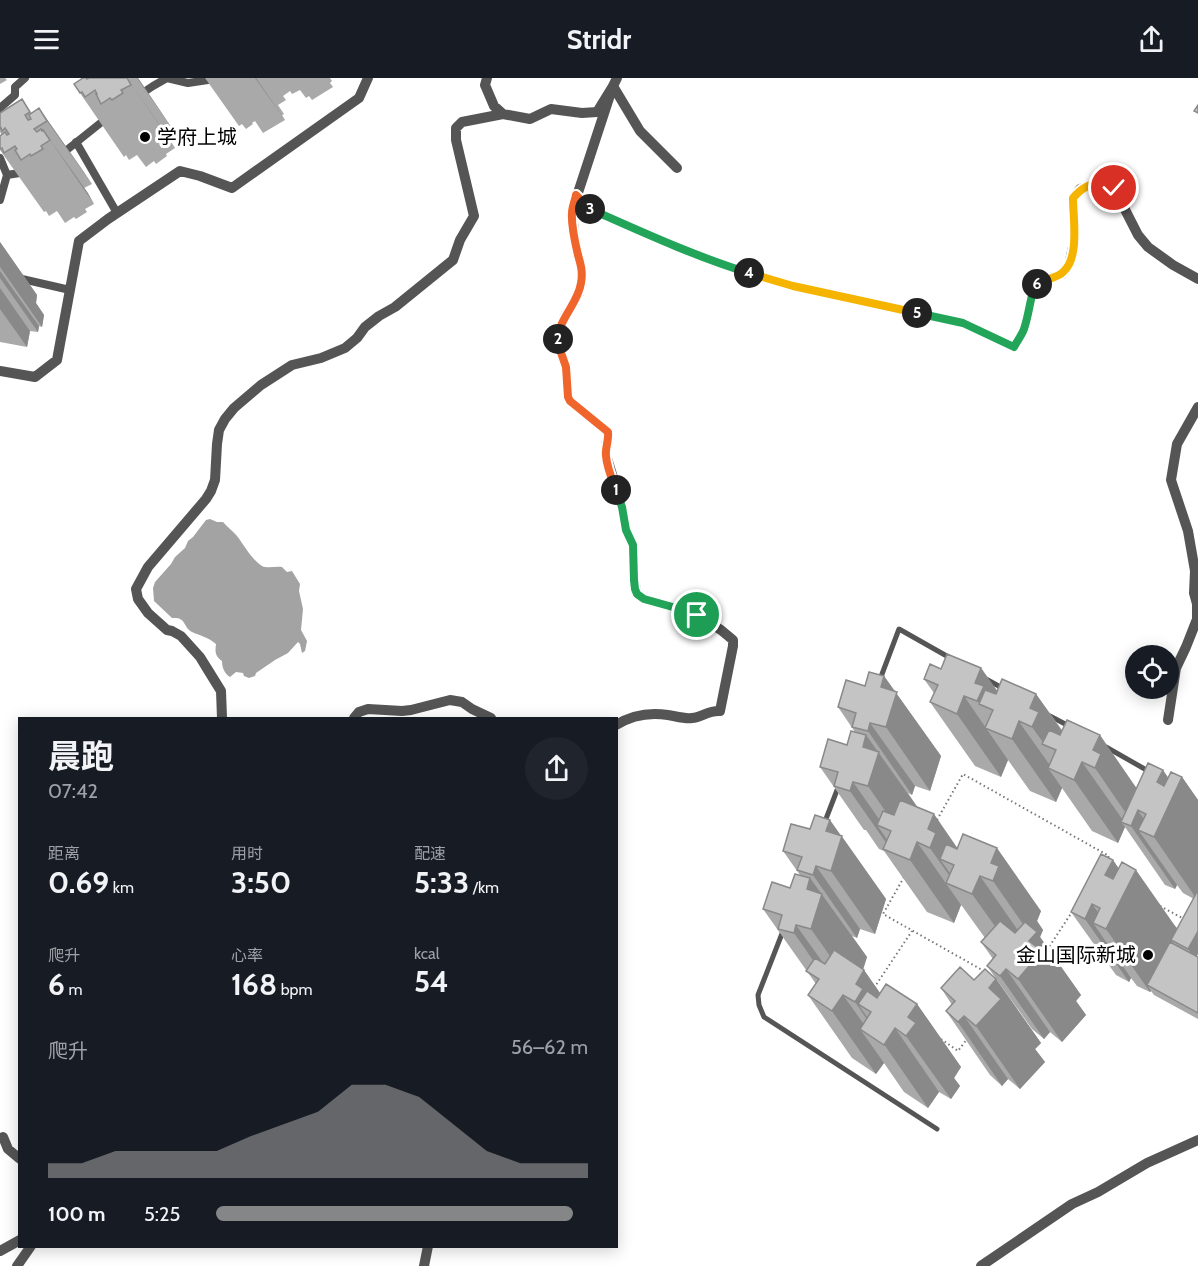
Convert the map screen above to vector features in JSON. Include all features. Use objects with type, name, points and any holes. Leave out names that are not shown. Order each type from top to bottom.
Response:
[{"type":"street","points":[[0,108],[15,95],[15,87],[25,78]]},
{"type":"street","points":[[134,99],[159,80],[167,78],[188,82],[221,78]]},
{"type":"street","points":[[0,371],[35,377],[57,360],[79,241],[180,171],[232,188],[359,98],[368,78]]},
{"type":"street","points":[[487,78],[485,85],[494,106],[503,114]]},
{"type":"street","points":[[222,717],[221,691],[208,670],[181,636],[167,630],[148,613],[138,599],[136,589],[148,567],[211,491],[215,480],[219,430],[225,419],[234,408],[261,385],[292,365],[321,358],[345,348],[365,327],[395,307],[453,260],[459,240],[474,216],[456,140],[456,128],[462,122],[503,114],[530,119],[551,109],[582,113],[597,111],[615,82]]},
{"type":"street","points":[[615,82],[640,131],[677,168]]},
{"type":"street","points":[[615,82],[572,211],[582,275],[579,293],[558,330],[558,344],[564,359],[568,397],[608,432],[606,454],[622,507],[626,530],[633,545],[637,594],[644,599],[697,615],[733,640],[720,711],[706,712],[691,718],[665,714],[642,715],[631,717],[618,724]]},
{"type":"street","points":[[48,160],[68,149],[115,112]]},
{"type":"street","points":[[76,142],[117,213]]},
{"type":"street","points":[[0,158],[7,175],[0,200]]},
{"type":"street","points":[[7,175],[28,172],[38,166]]},
{"type":"street","points":[[576,195],[590,208],[663,242],[727,266],[793,286],[963,323],[1014,347],[1023,332],[1030,308],[1030,297],[1035,285],[1062,274],[1069,265],[1076,238],[1073,198],[1080,189],[1100,183],[1114,188],[1138,235],[1148,247],[1198,279]]},
{"type":"street","points":[[0,274],[70,290]]},
{"type":"street","points":[[1168,720],[1176,668],[1197,619],[1194,593],[1195,571],[1188,531],[1171,480],[1176,444],[1198,407]]},
{"type":"street","points":[[355,717],[359,712],[368,709],[411,710],[450,700],[462,702],[490,717]]},
{"type":"street","points":[[3,1137],[8,1149],[18,1157]]},
{"type":"street","points":[[981,1266],[1072,1204],[1098,1192],[1147,1163],[1198,1140]]},
{"type":"street","points":[[0,1251],[18,1241]]},
{"type":"street","points":[[17,1266],[30,1248]]},
{"type":"street","points":[[424,1266],[428,1248]]},
{"type":"lane","points":[[878,685],[899,629],[961,664]]},
{"type":"lane","points":[[982,676],[1012,694]]},
{"type":"lane","points":[[1043,712],[1074,729]]},
{"type":"lane","points":[[1095,741],[1157,777]]},
{"type":"lane","points":[[822,829],[844,774]]},
{"type":"lane","points":[[784,929],[758,996],[764,1017],[937,1129]]},
{"type":"path","points":[[934,824],[963,774],[1109,856],[1105,864]]},
{"type":"path","points":[[906,874],[883,914],[984,971]]},
{"type":"path","points":[[1158,904],[1187,921]]},
{"type":"path","points":[[1044,954],[1076,908]]},
{"type":"path","points":[[871,993],[912,931]]},
{"type":"path","points":[[939,1038],[958,1051],[971,1031]]},
{"type":"shaded area","points":[[206,520],[223,522],[262,566],[282,567],[287,572],[292,571],[300,584],[299,591],[303,609],[301,630],[307,641],[305,651],[302,653],[298,642],[288,653],[249,678],[243,673],[236,672],[230,677],[216,654],[216,644],[192,632],[182,620],[172,618],[154,601],[155,582]]},
{"type":"building","points":[[83,78],[127,78],[131,85],[121,90],[123,93],[112,100],[110,98],[101,104],[95,90],[85,97],[82,92],[80,93],[74,84]]},
{"type":"building","points":[[22,99],[30,112],[25,115],[28,120],[31,119],[29,115],[39,108],[47,121],[34,129],[37,132],[43,130],[50,140],[41,146],[43,149],[21,160],[15,146],[4,153],[2,148],[0,149],[0,136],[5,132],[9,134],[5,128],[2,131],[0,129],[0,113]]},
{"type":"building","points":[[947,654],[981,668],[975,683],[984,686],[977,701],[964,696],[957,714],[930,702],[938,685],[924,679],[930,664],[941,669]]},
{"type":"building","points":[[869,672],[884,676],[881,687],[897,692],[886,727],[870,723],[868,731],[852,727],[856,713],[838,707],[846,680],[865,686]]},
{"type":"building","points":[[1002,679],[1036,694],[1030,708],[1039,712],[1032,727],[1019,721],[1012,739],[985,728],[993,710],[979,704],[985,690],[996,694]]},
{"type":"building","points":[[1067,720],[1100,735],[1093,750],[1101,754],[1095,768],[1082,762],[1074,780],[1048,768],[1056,750],[1042,744],[1049,730],[1060,735]]},
{"type":"building","points":[[851,731],[866,735],[863,747],[879,752],[868,786],[853,782],[850,791],[834,786],[838,772],[820,767],[828,739],[847,745]]},
{"type":"building","points":[[1148,763],[1163,770],[1157,782],[1164,786],[1171,772],[1182,777],[1154,837],[1138,830],[1146,814],[1138,810],[1131,826],[1121,822]]},
{"type":"building","points":[[900,800],[934,814],[928,829],[936,833],[930,848],[917,842],[910,860],[883,849],[891,831],[877,825],[883,811],[894,815]]},
{"type":"building","points":[[815,815],[830,820],[826,831],[842,836],[831,871],[816,866],[813,875],[797,870],[802,857],[783,851],[791,824],[810,829]]},
{"type":"building","points":[[963,834],[997,848],[991,863],[999,866],[993,881],[980,876],[972,894],[946,883],[954,865],[940,859],[946,844],[957,849]]},
{"type":"building","points":[[1101,854],[1113,860],[1105,875],[1113,879],[1122,862],[1136,870],[1106,929],[1093,923],[1100,908],[1092,904],[1085,919],[1071,912]]},
{"type":"building","points":[[795,874],[810,878],[807,889],[822,894],[811,929],[796,925],[794,933],[778,929],[782,915],[763,909],[772,882],[790,888]]},
{"type":"building","points":[[1198,890],[1198,931],[1188,949],[1171,940]]},
{"type":"building","points":[[1000,921],[1015,933],[1025,922],[1037,932],[1029,941],[1042,951],[1018,979],[1006,969],[1000,976],[987,966],[996,955],[981,942]]},
{"type":"building","name":"金山国际新城","points":[[1170,942],[1198,957],[1198,1013],[1147,985]]},
{"type":"building","points":[[834,950],[864,970],[856,984],[863,989],[855,1002],[843,995],[832,1011],[808,995],[819,979],[806,971],[815,958],[825,964]]},
{"type":"building","points":[[960,967],[974,980],[985,969],[996,979],[989,988],[1001,999],[976,1026],[964,1016],[958,1022],[946,1011],[955,1001],[941,988]]},
{"type":"building","points":[[886,984],[917,1004],[908,1017],[916,1023],[906,1036],[895,1028],[884,1045],[860,1029],[871,1012],[858,1004],[867,991],[877,998]]},
{"type":"place","name":"学府上城","points":[[145,137]]},
{"type":"place","name":"金山国际新城","points":[[1148,955]]},
{"type":"route","points":[[697,615],[644,599],[637,594],[634,580],[633,545],[626,530],[622,507],[606,454],[608,432],[568,397],[566,367],[558,344],[558,330],[579,293],[581,285],[582,266],[572,219],[576,195],[590,208],[663,242],[727,266],[793,286],[963,323],[1014,347],[1023,332],[1030,308],[1030,297],[1035,285],[1062,274],[1069,265],[1076,238],[1073,198],[1080,189],[1100,183],[1114,188]]}]
